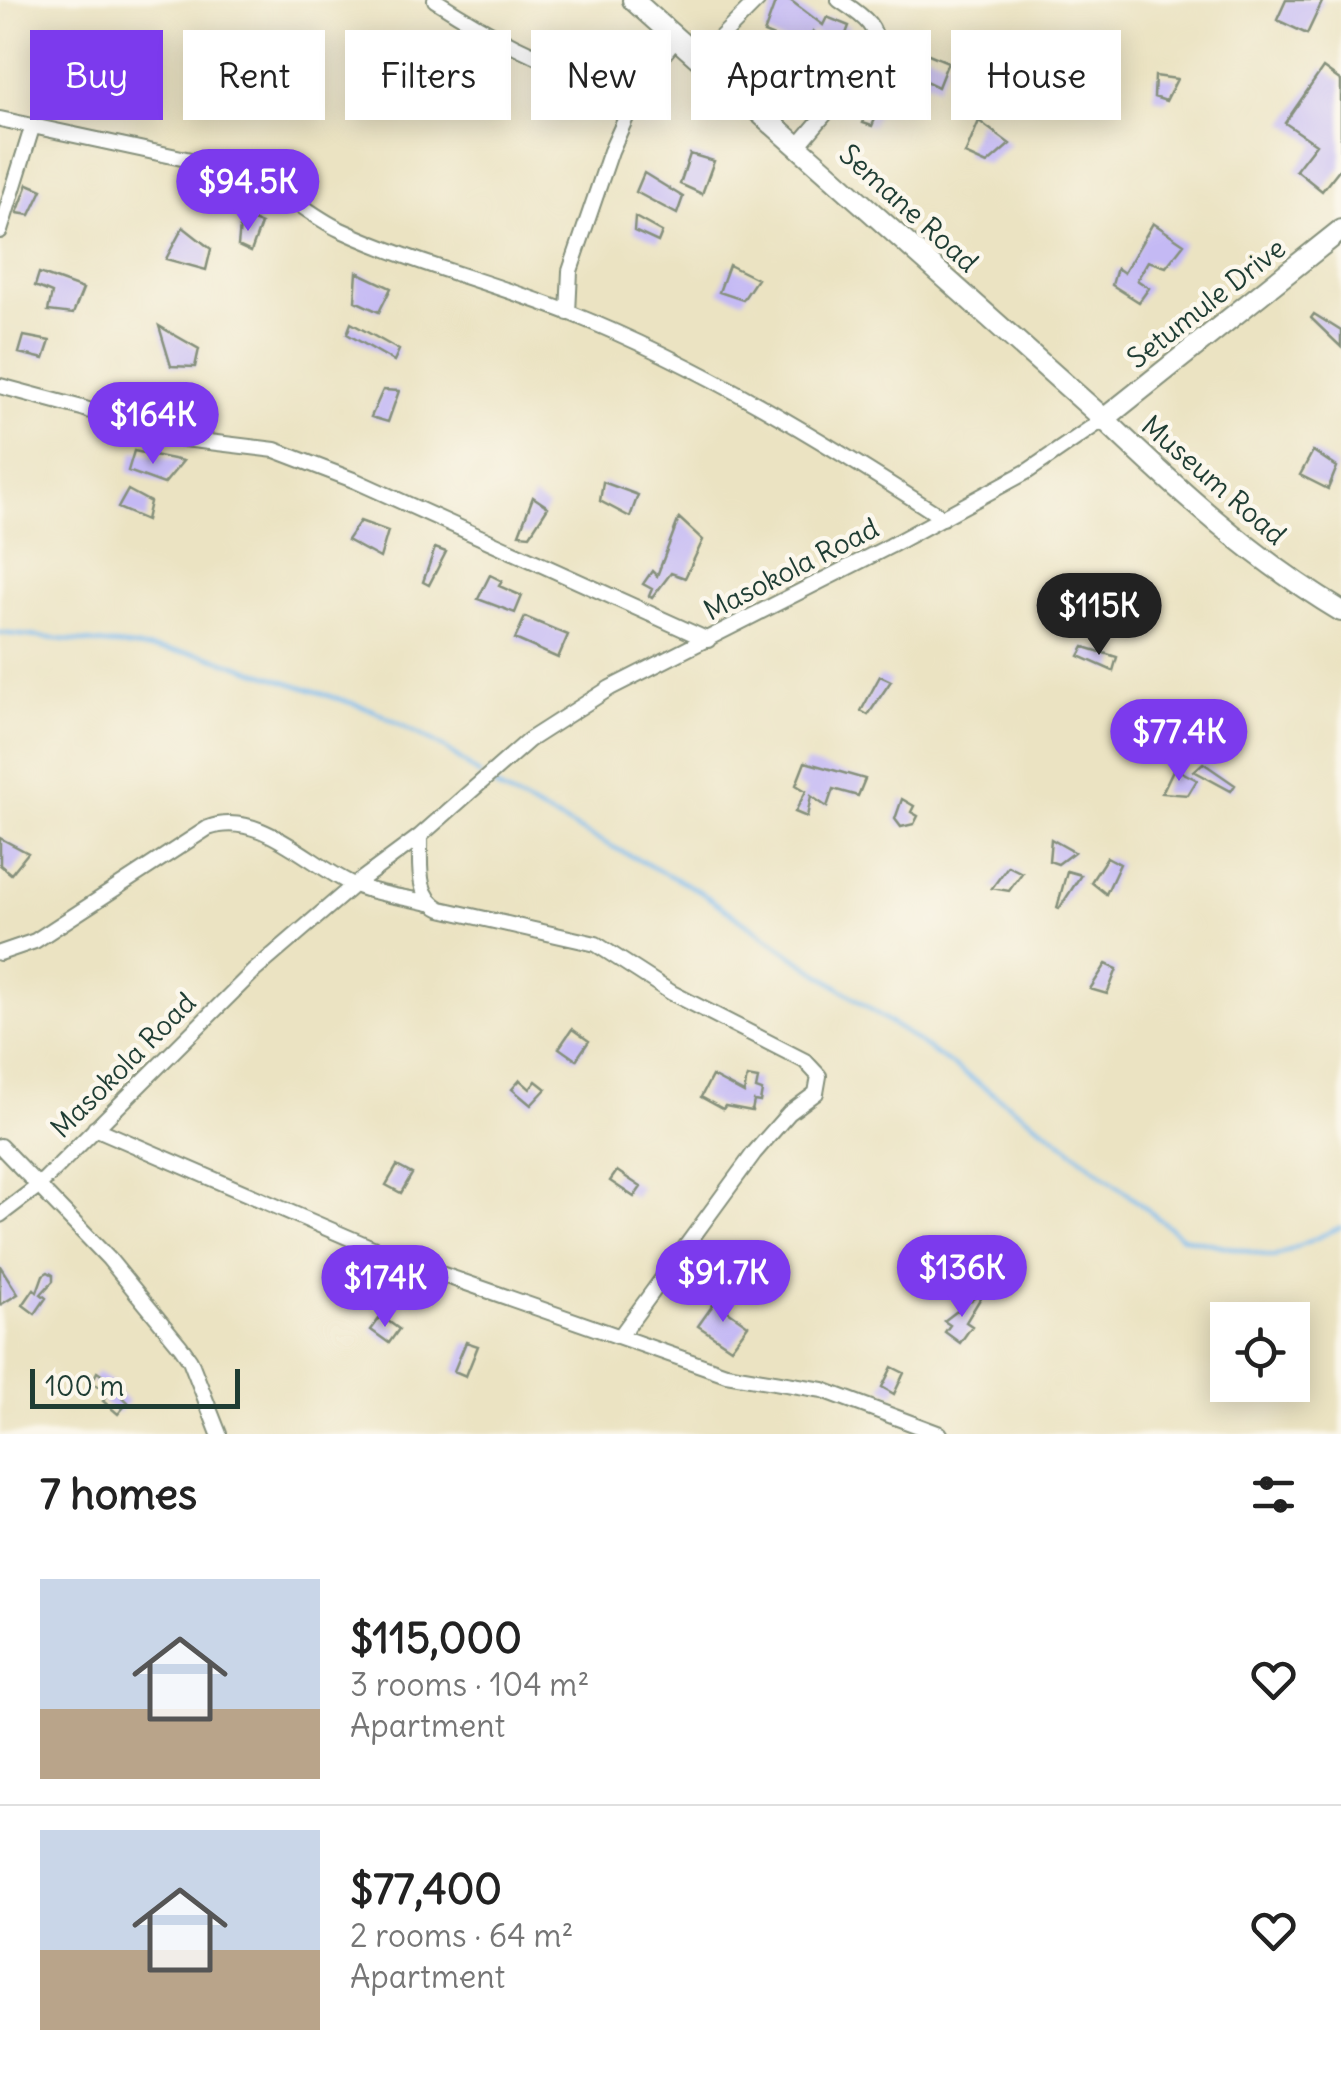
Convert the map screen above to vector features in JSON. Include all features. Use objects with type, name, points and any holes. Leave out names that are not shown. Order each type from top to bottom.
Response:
[{"type":"street","points":[[434,0],[531,54]]},
{"type":"street","name":"Semane Road","points":[[633,0],[691,52]]},
{"type":"street","points":[[728,30],[758,0]]},
{"type":"street","points":[[798,146],[876,55],[876,38],[868,20],[838,0]]},
{"type":"street","points":[[671,45],[676,39]]},
{"type":"street","points":[[0,119],[220,164],[256,176],[338,229],[442,271],[568,312],[680,362],[817,436],[944,518]]},
{"type":"street","points":[[568,312],[570,270],[625,120]]},
{"type":"street","name":"Semane Road","points":[[768,120],[1104,418]]},
{"type":"street","points":[[0,232],[32,128]]},
{"type":"street","name":"Setumule Drive","points":[[1104,418],[1341,230]]},
{"type":"street","points":[[0,386],[167,437],[204,444],[240,444],[290,456],[475,533],[708,640]]},
{"type":"street","name":"Masokola Road","points":[[0,1215],[36,1187],[254,970],[354,885],[420,836],[500,763],[610,688],[944,518],[1028,471],[1104,418]]},
{"type":"street","name":"Museum Road","points":[[1104,418],[1174,486],[1265,563],[1341,611]]},
{"type":"street","points":[[0,952],[35,942],[208,828],[243,825],[272,836],[354,885],[596,944],[672,992],[804,1060],[819,1076],[816,1093],[789,1113],[754,1153],[621,1335]]},
{"type":"street","points":[[420,836],[423,893],[429,903]]},
{"type":"street","points":[[95,1128],[398,1258],[726,1374],[823,1390],[940,1434]]},
{"type":"street","points":[[0,1146],[109,1259],[181,1347],[190,1360],[219,1434]]},
{"type":"building","points":[[776,0],[790,0],[823,25],[827,17],[849,26],[848,30],[765,30]]},
{"type":"building","points":[[1286,0],[1323,0],[1307,34],[1277,20]]},
{"type":"building","points":[[931,55],[948,62],[938,87],[931,84]]},
{"type":"building","points":[[1323,68],[1341,81],[1341,167],[1322,191],[1296,170],[1316,144],[1285,123]]},
{"type":"building","points":[[1155,76],[1177,79],[1166,101],[1154,97]]},
{"type":"building","points":[[979,121],[1010,144],[987,164],[965,154]]},
{"type":"building","points":[[690,154],[714,161],[702,194],[680,184]]},
{"type":"building","points":[[644,173],[683,197],[677,214],[636,192]]},
{"type":"building","points":[[28,184],[42,190],[30,215],[17,213]]},
{"type":"building","points":[[241,216],[261,224],[251,252],[238,246]]},
{"type":"building","points":[[635,217],[662,232],[658,242],[634,231]]},
{"type":"building","points":[[1153,223],[1184,244],[1166,267],[1148,261],[1137,280],[1149,288],[1139,302],[1112,285],[1117,268],[1124,273]]},
{"type":"building","points":[[183,227],[211,249],[206,270],[166,259]]},
{"type":"building","points":[[729,265],[757,279],[743,300],[719,292]]},
{"type":"building","points":[[357,272],[391,288],[379,312],[355,301]]},
{"type":"building","points":[[39,273],[83,289],[73,314],[48,311],[52,293],[35,286]]},
{"type":"building","points":[[1314,314],[1341,331],[1341,347],[1311,318]]},
{"type":"building","points":[[351,323],[399,350],[394,361],[347,334]]},
{"type":"building","points":[[159,326],[199,349],[195,367],[171,366]]},
{"type":"building","points":[[24,336],[50,341],[44,359],[19,353]]},
{"type":"building","points":[[383,390],[399,391],[388,422],[371,417]]},
{"type":"building","points":[[134,451],[183,461],[164,484],[128,471]]},
{"type":"building","points":[[1313,451],[1337,467],[1328,489],[1300,475]]},
{"type":"building","points":[[603,482],[638,495],[630,517],[600,501]]},
{"type":"building","points":[[128,490],[150,502],[146,520],[118,508]]},
{"type":"building","points":[[533,497],[548,507],[530,535],[519,534]]},
{"type":"building","points":[[679,518],[703,540],[685,578],[671,573],[652,598],[652,589],[643,584],[652,571],[657,576]]},
{"type":"building","points":[[360,521],[388,531],[380,558],[347,540]]},
{"type":"building","points":[[435,548],[446,552],[429,585],[423,582]]},
{"type":"building","points":[[490,575],[502,581],[499,586],[522,596],[515,613],[478,599]]},
{"type":"building","points":[[525,617],[568,635],[558,658],[515,639]]},
{"type":"building","points":[[1084,647],[1117,657],[1113,671],[1079,656]]},
{"type":"building","points":[[880,676],[891,681],[868,715],[861,711]]},
{"type":"building","points":[[805,762],[865,779],[858,796],[833,789],[827,807],[811,796],[807,817],[795,812],[806,791],[796,785]]},
{"type":"building","points":[[1203,763],[1235,785],[1231,791],[1194,771]]},
{"type":"building","points":[[1174,768],[1197,780],[1188,795],[1162,793]]},
{"type":"building","points":[[902,799],[914,806],[911,812],[918,816],[914,824],[901,827],[895,819]]},
{"type":"building","points":[[0,838],[28,853],[11,874],[0,865]]},
{"type":"building","points":[[1051,839],[1074,852],[1058,864],[1049,861]]},
{"type":"building","points":[[1107,857],[1120,864],[1106,894],[1091,882]]},
{"type":"building","points":[[1008,866],[1022,873],[1009,891],[992,888]]},
{"type":"building","points":[[1067,871],[1081,875],[1059,909],[1057,908]]},
{"type":"building","points":[[1106,964],[1117,969],[1107,994],[1090,989]]},
{"type":"building","points":[[572,1029],[589,1041],[576,1060],[559,1048]]},
{"type":"building","points":[[712,1076],[744,1093],[747,1077],[758,1079],[760,1102],[754,1101],[752,1111],[725,1106],[723,1109],[701,1097]]},
{"type":"building","points":[[520,1080],[530,1089],[536,1081],[546,1089],[531,1105],[512,1089]]},
{"type":"building","points":[[397,1166],[412,1174],[401,1193],[386,1185]]},
{"type":"building","points":[[617,1171],[641,1187],[634,1197],[610,1181]]},
{"type":"building","points":[[944,1247],[961,1259],[955,1268],[941,1258],[931,1266],[922,1262],[925,1253],[938,1256]]},
{"type":"building","points":[[0,1266],[18,1294],[0,1305]]},
{"type":"building","points":[[48,1272],[53,1281],[41,1294],[46,1298],[35,1314],[23,1305],[34,1289],[37,1292]]},
{"type":"building","points":[[986,1289],[966,1322],[972,1326],[960,1343],[945,1332],[950,1325],[944,1321]]},
{"type":"building","points":[[715,1302],[748,1325],[731,1348],[698,1326]]},
{"type":"building","points":[[381,1316],[399,1329],[389,1343],[371,1330]]},
{"type":"building","points":[[466,1342],[478,1346],[466,1376],[454,1371]]},
{"type":"building","points":[[892,1367],[904,1373],[894,1394],[882,1387]]},
{"type":"building","points":[[97,1372],[121,1388],[114,1389],[128,1402],[118,1414],[103,1401],[113,1389],[105,1391],[92,1382]]},
{"type":"waterway","points":[[0,633],[201,654],[373,710],[446,749],[480,775]]},
{"type":"waterway","points":[[488,781],[696,889],[1049,1132],[1182,1237],[1274,1257],[1341,1227]]}]
